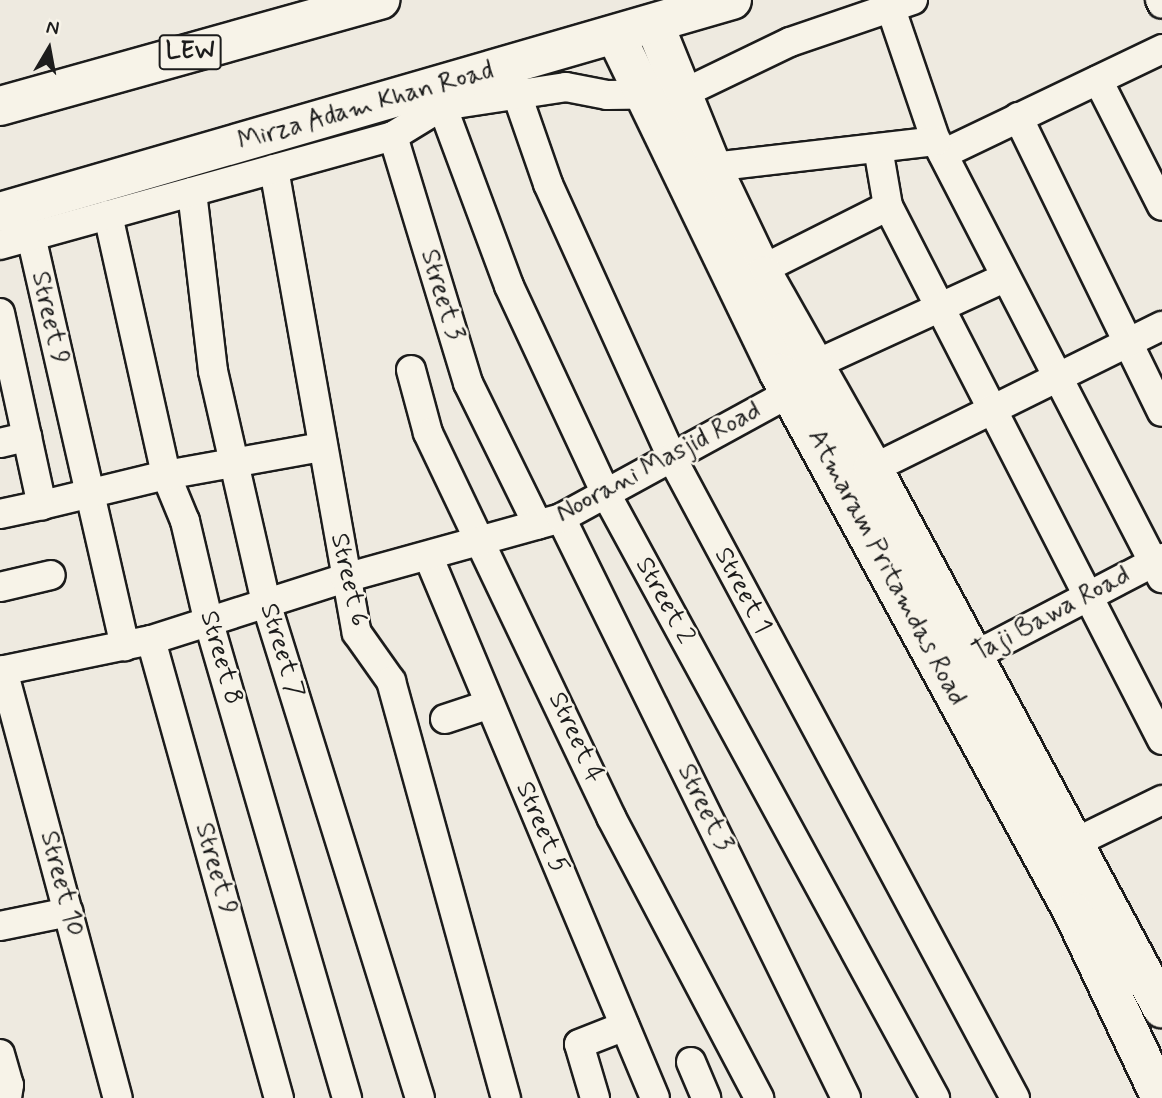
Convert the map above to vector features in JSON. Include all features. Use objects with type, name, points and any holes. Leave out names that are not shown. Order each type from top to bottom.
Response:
[{"type":"main road","name":"LEW","points":[[0,106],[380,0]]},
{"type":"main road","name":"Mirza Adam Khan Road","points":[[0,212],[438,95],[512,79],[616,36],[732,0]]},
{"type":"main road","name":"Atmaram Pritamdas Road","points":[[655,26],[712,167],[761,270],[801,379]]},
{"type":"main road","name":"Atmaram Pritamdas Road","points":[[616,36],[645,96],[857,476],[1059,850],[1162,1008]]},
{"type":"main road","name":"Atmaram Pritamdas Road","points":[[1059,850],[1157,1077]]},
{"type":"street","points":[[512,79],[645,96],[682,93],[790,42],[902,3],[939,148],[1159,566]]},
{"type":"street","points":[[712,167],[878,148],[939,148],[1018,117],[1162,49]]},
{"type":"street","name":"Street 1","points":[[512,79],[548,184],[673,460],[1015,1098]]},
{"type":"street","points":[[1098,80],[1162,206]]},
{"type":"street","points":[[0,245],[394,136],[438,95]]},
{"type":"street","name":"Street 2","points":[[438,95],[509,286],[606,495],[935,1098]]},
{"type":"street","points":[[1018,117],[1162,412]]},
{"type":"street","name":"Street 3","points":[[394,136],[468,383],[550,522],[846,1098]]},
{"type":"street","points":[[878,148],[888,206],[1162,740]]},
{"type":"street","name":"Street 6","points":[[274,169],[345,578],[357,633],[391,681],[506,1098]]},
{"type":"street","name":"Street 7","points":[[192,192],[213,371],[267,606],[421,1098]]},
{"type":"street","points":[[761,270],[888,206]]},
{"type":"street","name":"Street 8","points":[[108,215],[166,475],[185,521],[209,623],[347,1098]]},
{"type":"street","name":"Street 9","points":[[30,236],[90,494],[279,1098]]},
{"type":"street","name":"Noorani Masjid Road","points":[[2,671],[138,643],[267,606],[345,578],[429,558],[550,522],[673,460],[801,379],[1006,277]]},
{"type":"street","points":[[0,313],[14,440],[42,505]]},
{"type":"street","points":[[857,476],[992,406],[1162,326]]},
{"type":"street","name":"Street 4","points":[[411,370],[428,433],[483,542],[611,817],[760,1098]]},
{"type":"street","points":[[0,514],[166,475],[322,447]]},
{"type":"street","name":"Street 5","points":[[429,558],[654,1098]]},
{"type":"street","name":"Taji Bawa Road","points":[[957,665],[1087,596],[1159,566]]},
{"type":"street","points":[[0,587],[51,575]]},
{"type":"street","name":"Street 10","points":[[2,671],[118,1098]]},
{"type":"street","points":[[445,719],[490,705]]},
{"type":"street","points":[[1059,850],[1162,800]]},
{"type":"street","points":[[0,926],[69,912]]},
{"type":"street","points":[[595,1098],[579,1044],[625,1026]]},
{"type":"street","points":[[0,1054],[9,1085],[7,1098]]},
{"type":"street","points":[[691,1062],[706,1098]]}]
